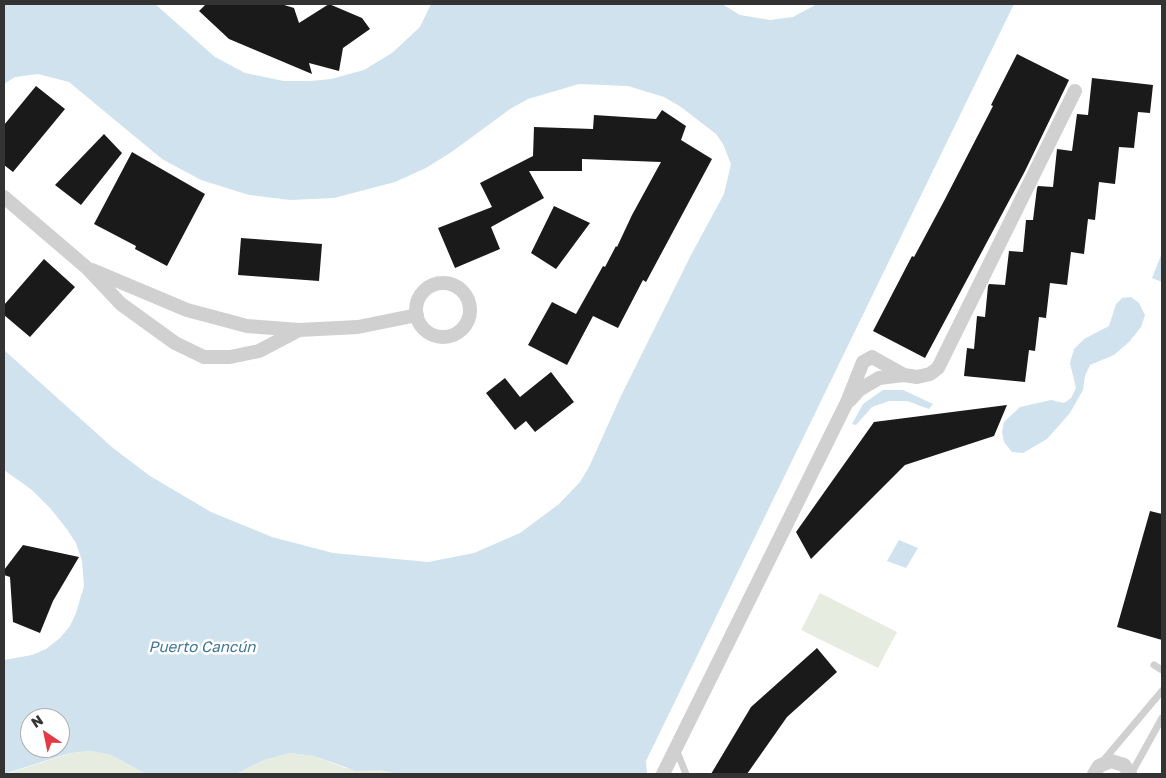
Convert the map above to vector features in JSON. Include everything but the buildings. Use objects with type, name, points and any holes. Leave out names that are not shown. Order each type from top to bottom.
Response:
[{"type":"street","points":[[847,402],[859,390],[879,378],[904,375],[917,377],[930,374],[938,368],[1075,91]]},
{"type":"street","points":[[4,197],[87,268],[121,304],[175,343],[204,357],[230,357],[260,351],[299,330]]},
{"type":"street","points":[[87,268],[187,310],[247,326],[299,330],[358,327],[417,315]]},
{"type":"street","points":[[663,774],[847,402],[864,362],[872,356],[904,375]]},
{"type":"street","points":[[879,378],[884,369],[880,361]]},
{"type":"street","points":[[1097,770],[1105,763],[1118,762],[1124,765],[1130,774]]},
{"type":"lane","points":[[1154,665],[1162,670]]},
{"type":"lane","points":[[1097,770],[1162,691]]},
{"type":"lane","points":[[1130,774],[1162,718]]},
{"type":"lane","points":[[675,747],[686,774]]},
{"type":"shaded area","points":[[820,593],[897,632],[878,668],[801,630]]},
{"type":"shaded area","points":[[91,751],[111,755],[146,774],[6,774],[56,758],[70,758],[71,753]]},
{"type":"shaded area","points":[[290,753],[314,756],[345,768],[379,770],[398,774],[236,774],[264,760]]},
{"type":"water","name":"Puerto Cancún","points":[[4,4],[155,4],[215,57],[245,73],[284,81],[310,81],[331,79],[364,70],[392,53],[420,27],[431,4],[722,4],[740,15],[770,20],[793,17],[817,4],[1014,4],[646,761],[647,774],[398,774],[379,770],[356,771],[314,756],[290,753],[264,760],[236,774],[146,774],[111,755],[91,751],[70,753],[70,708],[20,708],[20,758],[54,758],[4,774],[4,660],[32,655],[46,649],[60,638],[70,626],[76,613],[84,586],[82,561],[76,543],[66,528],[32,490],[4,470],[4,350],[113,448],[150,476],[211,512],[272,537],[333,553],[428,562],[474,553],[520,533],[559,504],[580,482],[589,467],[621,396],[691,255],[724,194],[731,164],[723,144],[716,134],[681,107],[664,97],[628,86],[579,84],[528,99],[510,109],[453,151],[426,168],[395,182],[334,198],[290,200],[249,195],[201,180],[162,159],[69,82],[38,74],[15,77],[4,84]]},
{"type":"water","points":[[1162,253],[1162,282],[1152,278]]},
{"type":"water","points":[[1131,297],[1139,303],[1145,315],[1141,327],[1129,342],[1114,355],[1090,365],[1085,376],[1083,390],[1070,413],[1047,439],[1023,453],[1012,452],[1004,442],[1002,432],[1004,422],[1020,407],[1051,400],[1064,403],[1071,398],[1076,388],[1070,363],[1074,349],[1084,339],[1109,326],[1116,304],[1122,298]]},
{"type":"water","points":[[883,390],[903,390],[933,404],[929,409],[907,401],[889,401],[872,407],[856,425],[852,424],[863,404]]},
{"type":"water","points":[[899,540],[918,548],[906,568],[887,561]]}]
